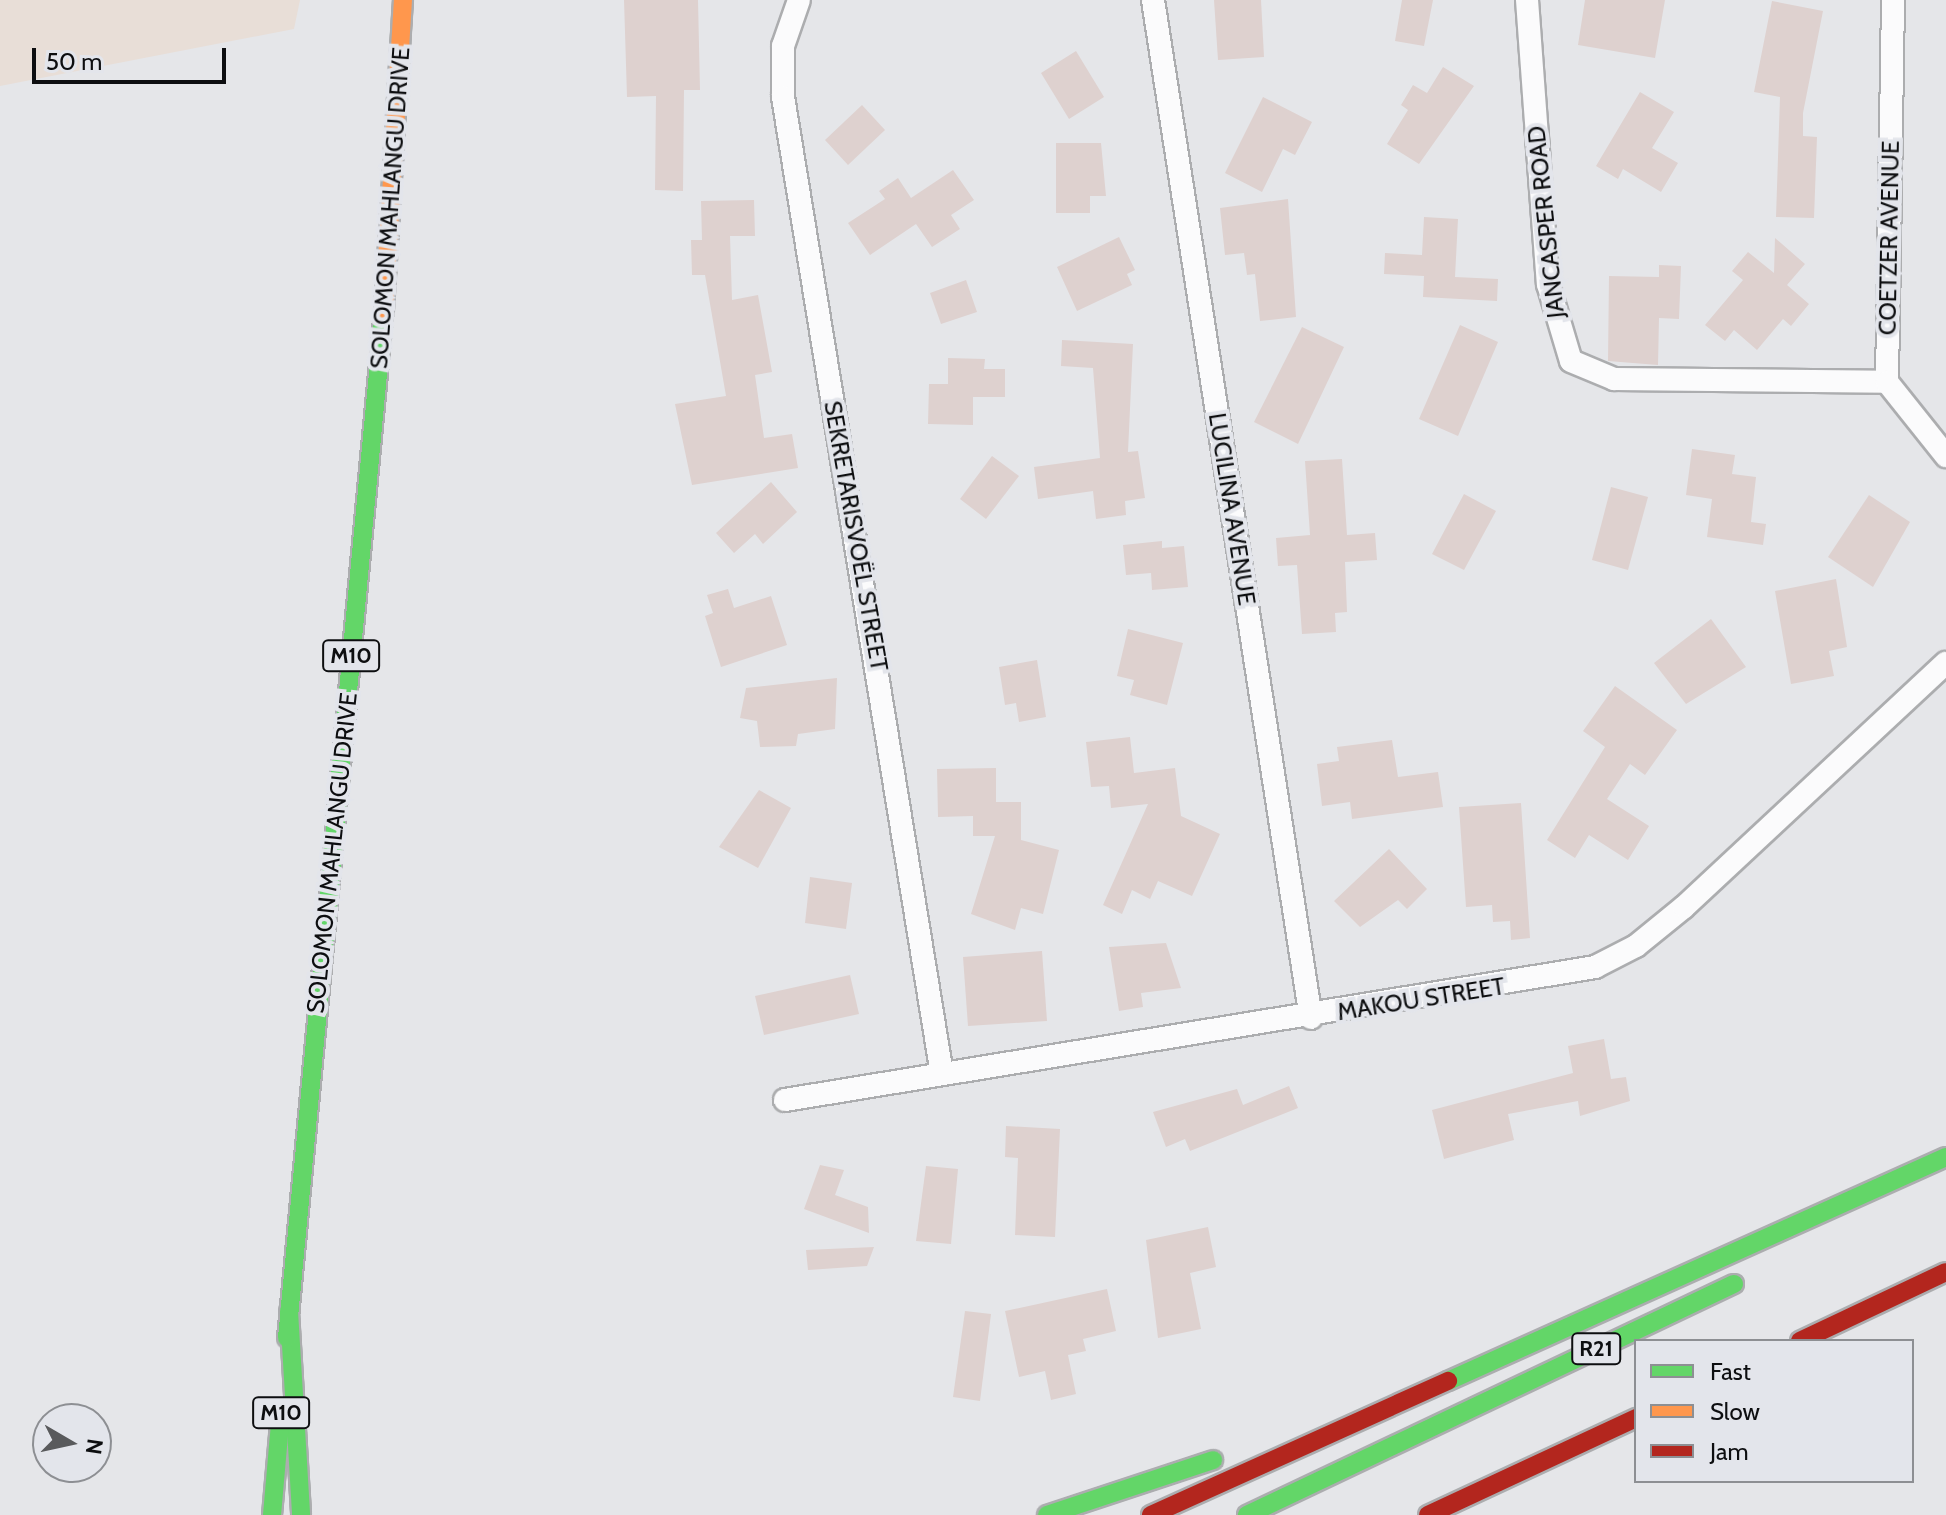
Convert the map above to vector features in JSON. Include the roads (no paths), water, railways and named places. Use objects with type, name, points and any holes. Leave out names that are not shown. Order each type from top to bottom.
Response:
[{"type":"main road","name":"SOLOMON MAHLANGU DRIVE","points":[[272,1515],[390,248],[403,0]]},
{"type":"main road","points":[[1151,1515],[1946,1157]]},
{"type":"main road","name":"R21","points":[[1247,1515],[1761,1272]]},
{"type":"main road","points":[[1804,1339],[1946,1272]]},
{"type":"main road","points":[[1273,1436],[1581,1309],[1674,1280]]},
{"type":"main road","points":[[289,1311],[301,1515]]},
{"type":"main road","points":[[1428,1515],[1634,1419]]},
{"type":"main road","points":[[1572,1472],[1634,1437]]},
{"type":"main road","points":[[1047,1515],[1229,1453]]},
{"type":"street","name":"SEKRETARISVOËL STREET","points":[[799,0],[783,46],[783,97],[942,1074]]},
{"type":"street","name":"LUCILINA AVENUE","points":[[1153,0],[1311,1018]]},
{"type":"street","name":"JANCASPER ROAD","points":[[1527,0],[1548,284],[1571,361],[1614,379],[1887,382]]},
{"type":"street","name":"COETZER AVENUE","points":[[1887,382],[1893,0]]},
{"type":"street","points":[[1887,382],[1946,456]]},
{"type":"street","name":"MAKOU STREET","points":[[785,1100],[1561,976],[1617,957],[1684,907],[1946,663]]}]
